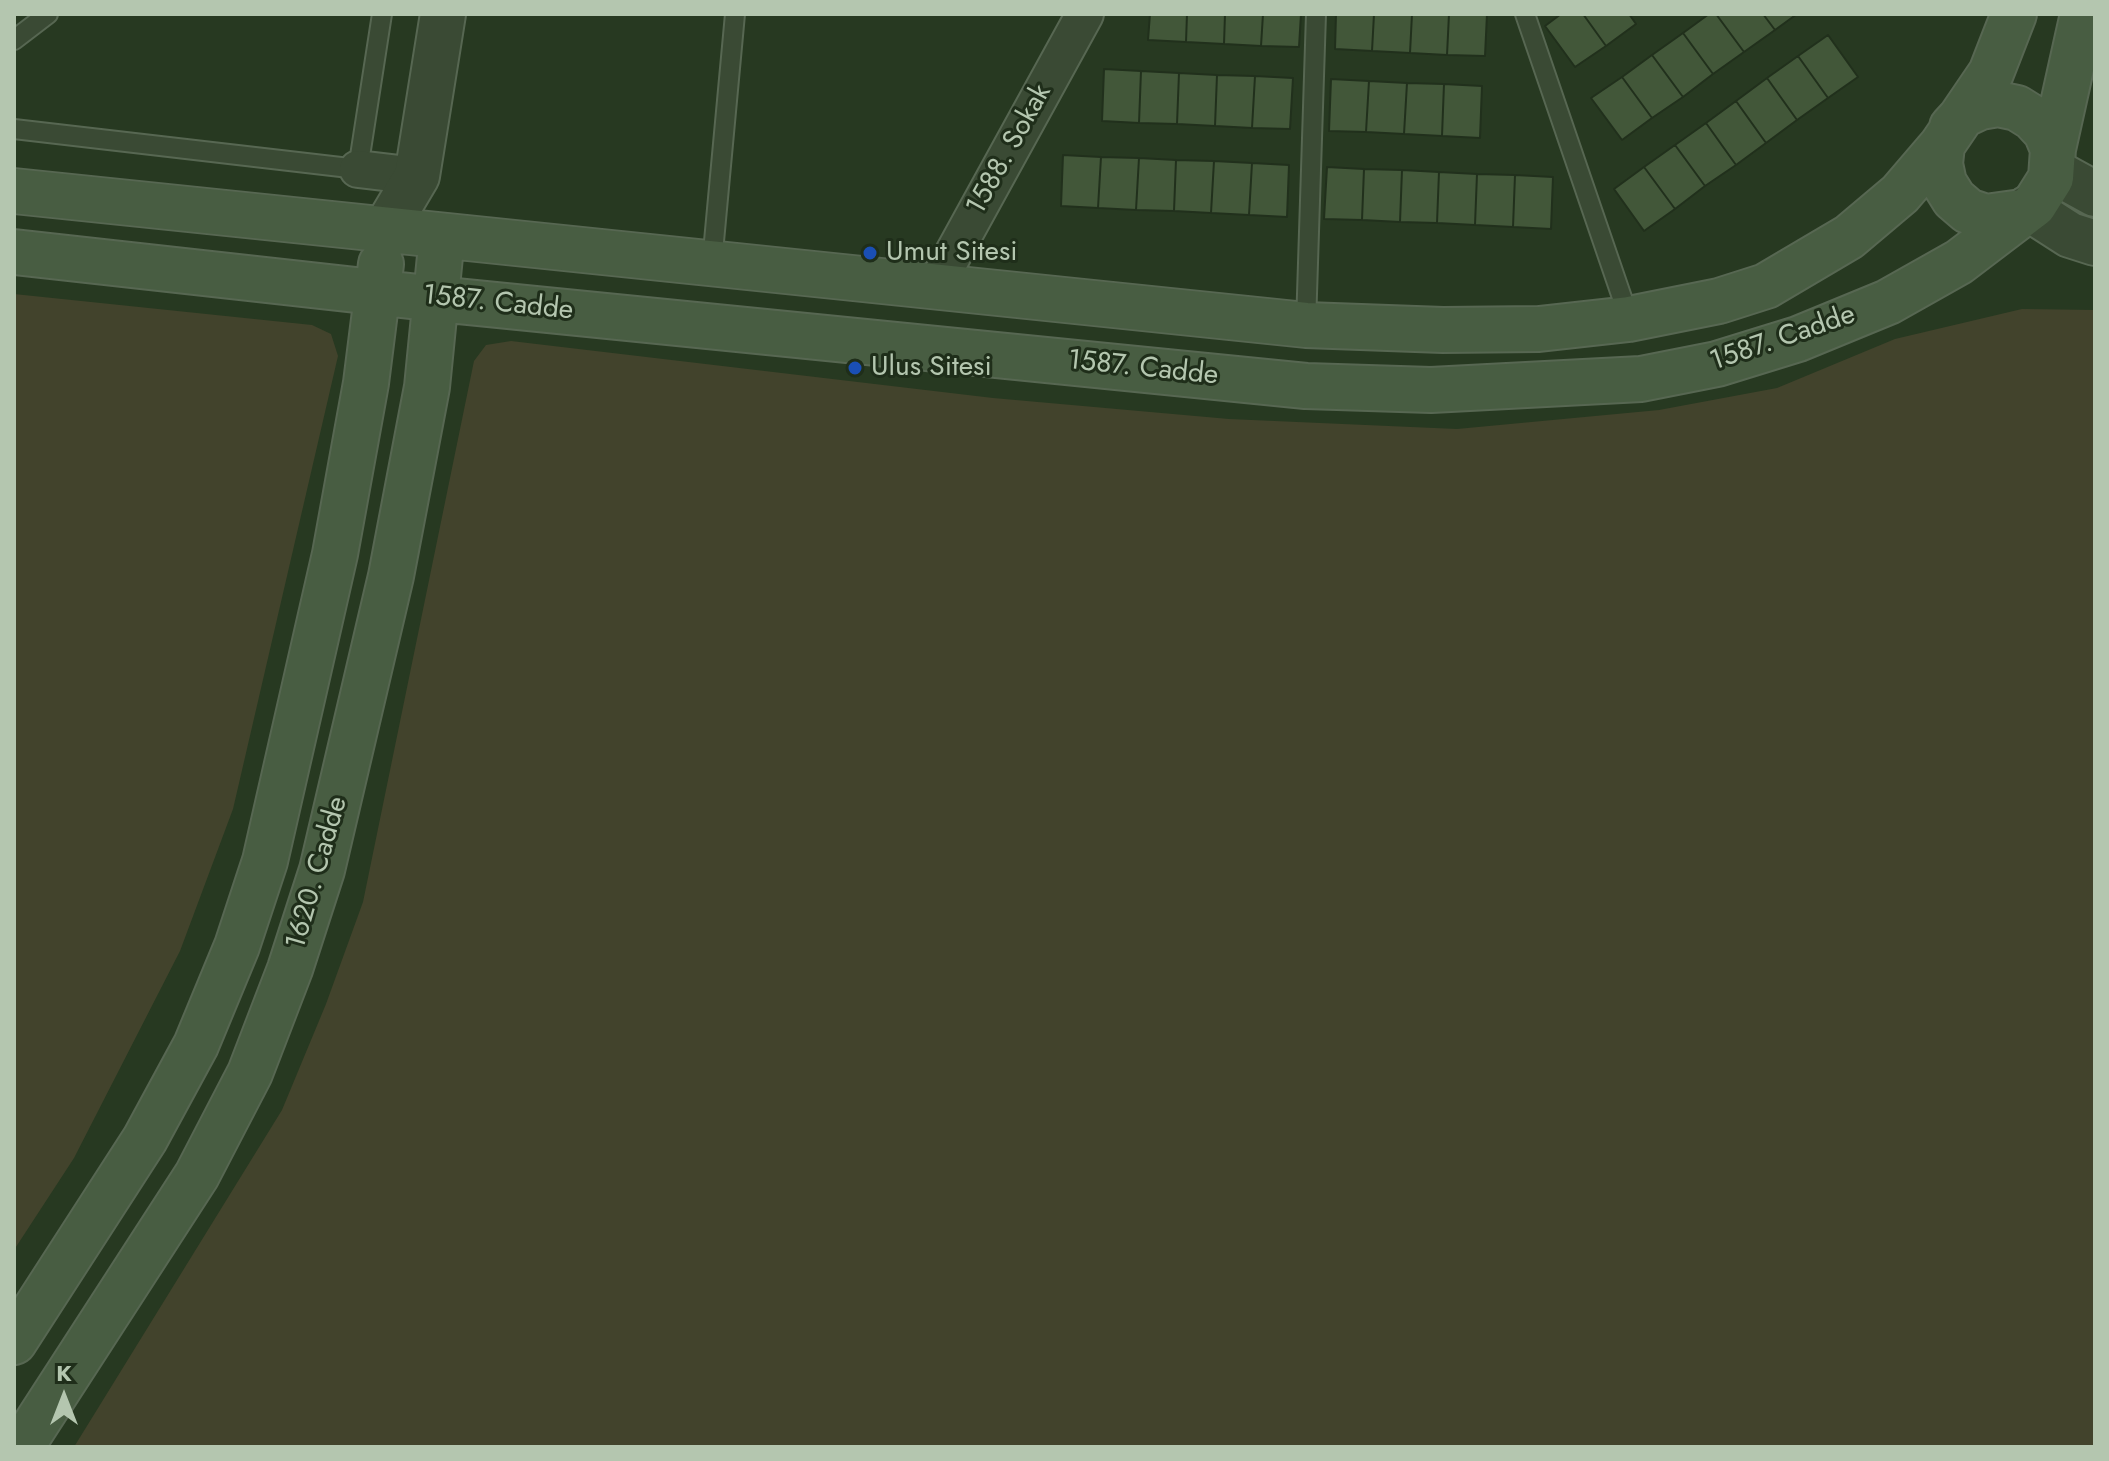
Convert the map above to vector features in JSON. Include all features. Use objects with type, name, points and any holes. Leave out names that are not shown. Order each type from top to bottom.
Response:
[{"type":"main road","name":"1587. Cadde","points":[[14,191],[1306,325],[1443,330],[1539,329],[1629,319],[1719,301],[1766,286],[1805,267],[1849,237],[1900,194],[1946,137],[1991,73],[2014,14]]},
{"type":"main road","name":"1587. Cadde","points":[[14,252],[437,299],[1306,386],[1431,390],[1641,379],[1717,364],[1798,339],[1888,302],[1947,268],[2025,210],[2045,192],[2083,14]]},
{"type":"main road","points":[[2025,210],[2005,217],[1986,217],[1968,211],[1954,199],[1944,183],[1940,164],[1946,137],[1963,115],[1980,107],[1998,104],[2017,108],[2033,118],[2046,132],[2053,160]]},
{"type":"main road","name":"1620. Cadde","points":[[14,1342],[145,1139],[196,1045],[237,946],[265,861],[335,554],[366,383],[385,230]]},
{"type":"main road","name":"1620. Cadde","points":[[21,1447],[197,1175],[250,1073],[290,969],[326,855],[391,576],[427,387],[442,236]]},
{"type":"street","points":[[385,230],[417,176],[443,14]]},
{"type":"street","name":"1588. Sokak","points":[[935,287],[1085,14]]},
{"type":"street","points":[[2053,160],[2095,194]]},
{"type":"street","points":[[358,169],[417,176]]},
{"type":"street","points":[[417,176],[442,236]]},
{"type":"street","points":[[2025,210],[2070,235],[2095,243]]},
{"type":"lane","points":[[14,40],[48,14]]},
{"type":"lane","points":[[14,129],[358,169],[382,14]]},
{"type":"lane","points":[[712,263],[735,14]]},
{"type":"lane","points":[[1306,325],[1316,14]]},
{"type":"lane","points":[[1525,14],[1629,319]]},
{"type":"green space","points":[[14,294],[312,325],[331,334],[338,356],[233,809],[180,951],[74,1158],[14,1250]]},
{"type":"green space","points":[[2022,309],[2095,310],[2095,1447],[74,1447],[282,1110],[326,1004],[363,902],[474,361],[486,345],[511,341],[993,398],[1229,419],[1457,429],[1659,410],[1777,388],[1895,339]]},
{"type":"building","points":[[1150,14],[1187,14],[1186,42],[1148,40]]},
{"type":"building","points":[[1187,14],[1225,14],[1224,44],[1186,42]]},
{"type":"building","points":[[1225,14],[1263,14],[1261,46],[1224,44]]},
{"type":"building","points":[[1263,14],[1301,14],[1299,47],[1261,46]]},
{"type":"building","points":[[1336,14],[1374,14],[1372,51],[1335,49]]},
{"type":"building","points":[[1374,14],[1412,14],[1410,53],[1372,51]]},
{"type":"building","points":[[1412,14],[1449,14],[1447,55],[1410,53]]},
{"type":"building","points":[[1449,14],[1487,14],[1485,56],[1447,55]]},
{"type":"building","points":[[1561,14],[1583,14],[1606,46],[1575,67],[1545,26]]},
{"type":"building","points":[[1583,14],[1629,14],[1636,24],[1606,46]]},
{"type":"building","points":[[1709,14],[1716,14],[1744,52],[1713,74],[1683,33]]},
{"type":"building","points":[[1716,14],[1763,14],[1775,30],[1744,52]]},
{"type":"building","points":[[1763,14],[1797,14],[1775,30]]},
{"type":"building","points":[[1683,33],[1713,74],[1683,97],[1652,55]]},
{"type":"building","points":[[1828,35],[1858,77],[1828,98],[1798,56]]},
{"type":"building","points":[[1652,55],[1683,97],[1652,118],[1622,77]]},
{"type":"building","points":[[1798,56],[1828,98],[1797,120],[1767,78]]},
{"type":"building","points":[[1104,69],[1141,71],[1139,123],[1102,121]]},
{"type":"building","points":[[1141,71],[1179,73],[1177,124],[1139,123]]},
{"type":"building","points":[[1179,73],[1217,75],[1215,126],[1177,124]]},
{"type":"building","points":[[1217,75],[1255,76],[1252,128],[1215,126]]},
{"type":"building","points":[[1255,76],[1293,78],[1290,129],[1252,128]]},
{"type":"building","points":[[1622,77],[1652,118],[1622,140],[1591,98]]},
{"type":"building","points":[[1767,78],[1797,120],[1766,143],[1736,101]]},
{"type":"building","points":[[1331,79],[1369,81],[1366,132],[1329,131]]},
{"type":"building","points":[[1369,81],[1407,83],[1404,134],[1366,132]]},
{"type":"building","points":[[1407,83],[1444,84],[1442,136],[1404,134]]},
{"type":"building","points":[[1444,84],[1482,86],[1480,138],[1442,136]]},
{"type":"building","points":[[1736,101],[1766,143],[1736,165],[1706,123]]},
{"type":"building","points":[[1706,123],[1736,165],[1705,186],[1675,145]]},
{"type":"building","points":[[1675,145],[1705,186],[1675,209],[1644,167]]},
{"type":"building","points":[[1063,155],[1101,157],[1098,208],[1061,206]]},
{"type":"building","points":[[1101,157],[1139,158],[1136,210],[1098,208]]},
{"type":"building","points":[[1139,158],[1176,160],[1174,211],[1136,210]]},
{"type":"building","points":[[1176,160],[1214,161],[1211,213],[1174,211]]},
{"type":"building","points":[[1214,161],[1252,163],[1249,215],[1211,213]]},
{"type":"building","points":[[1252,163],[1289,165],[1287,217],[1249,215]]},
{"type":"building","points":[[1327,167],[1364,169],[1362,220],[1324,219]]},
{"type":"building","points":[[1644,167],[1675,209],[1644,231],[1614,189]]},
{"type":"building","points":[[1364,169],[1402,170],[1400,222],[1362,220]]},
{"type":"building","points":[[1402,170],[1439,172],[1437,223],[1400,222]]},
{"type":"building","points":[[1439,172],[1477,174],[1475,225],[1437,223]]},
{"type":"building","points":[[1477,174],[1515,175],[1513,227],[1475,225]]},
{"type":"building","points":[[1515,175],[1553,177],[1551,229],[1513,227]]},
{"type":"place","name":"Umut Sitesi","points":[[870,253]]},
{"type":"place","name":"Ulus Sitesi","points":[[855,368]]}]
